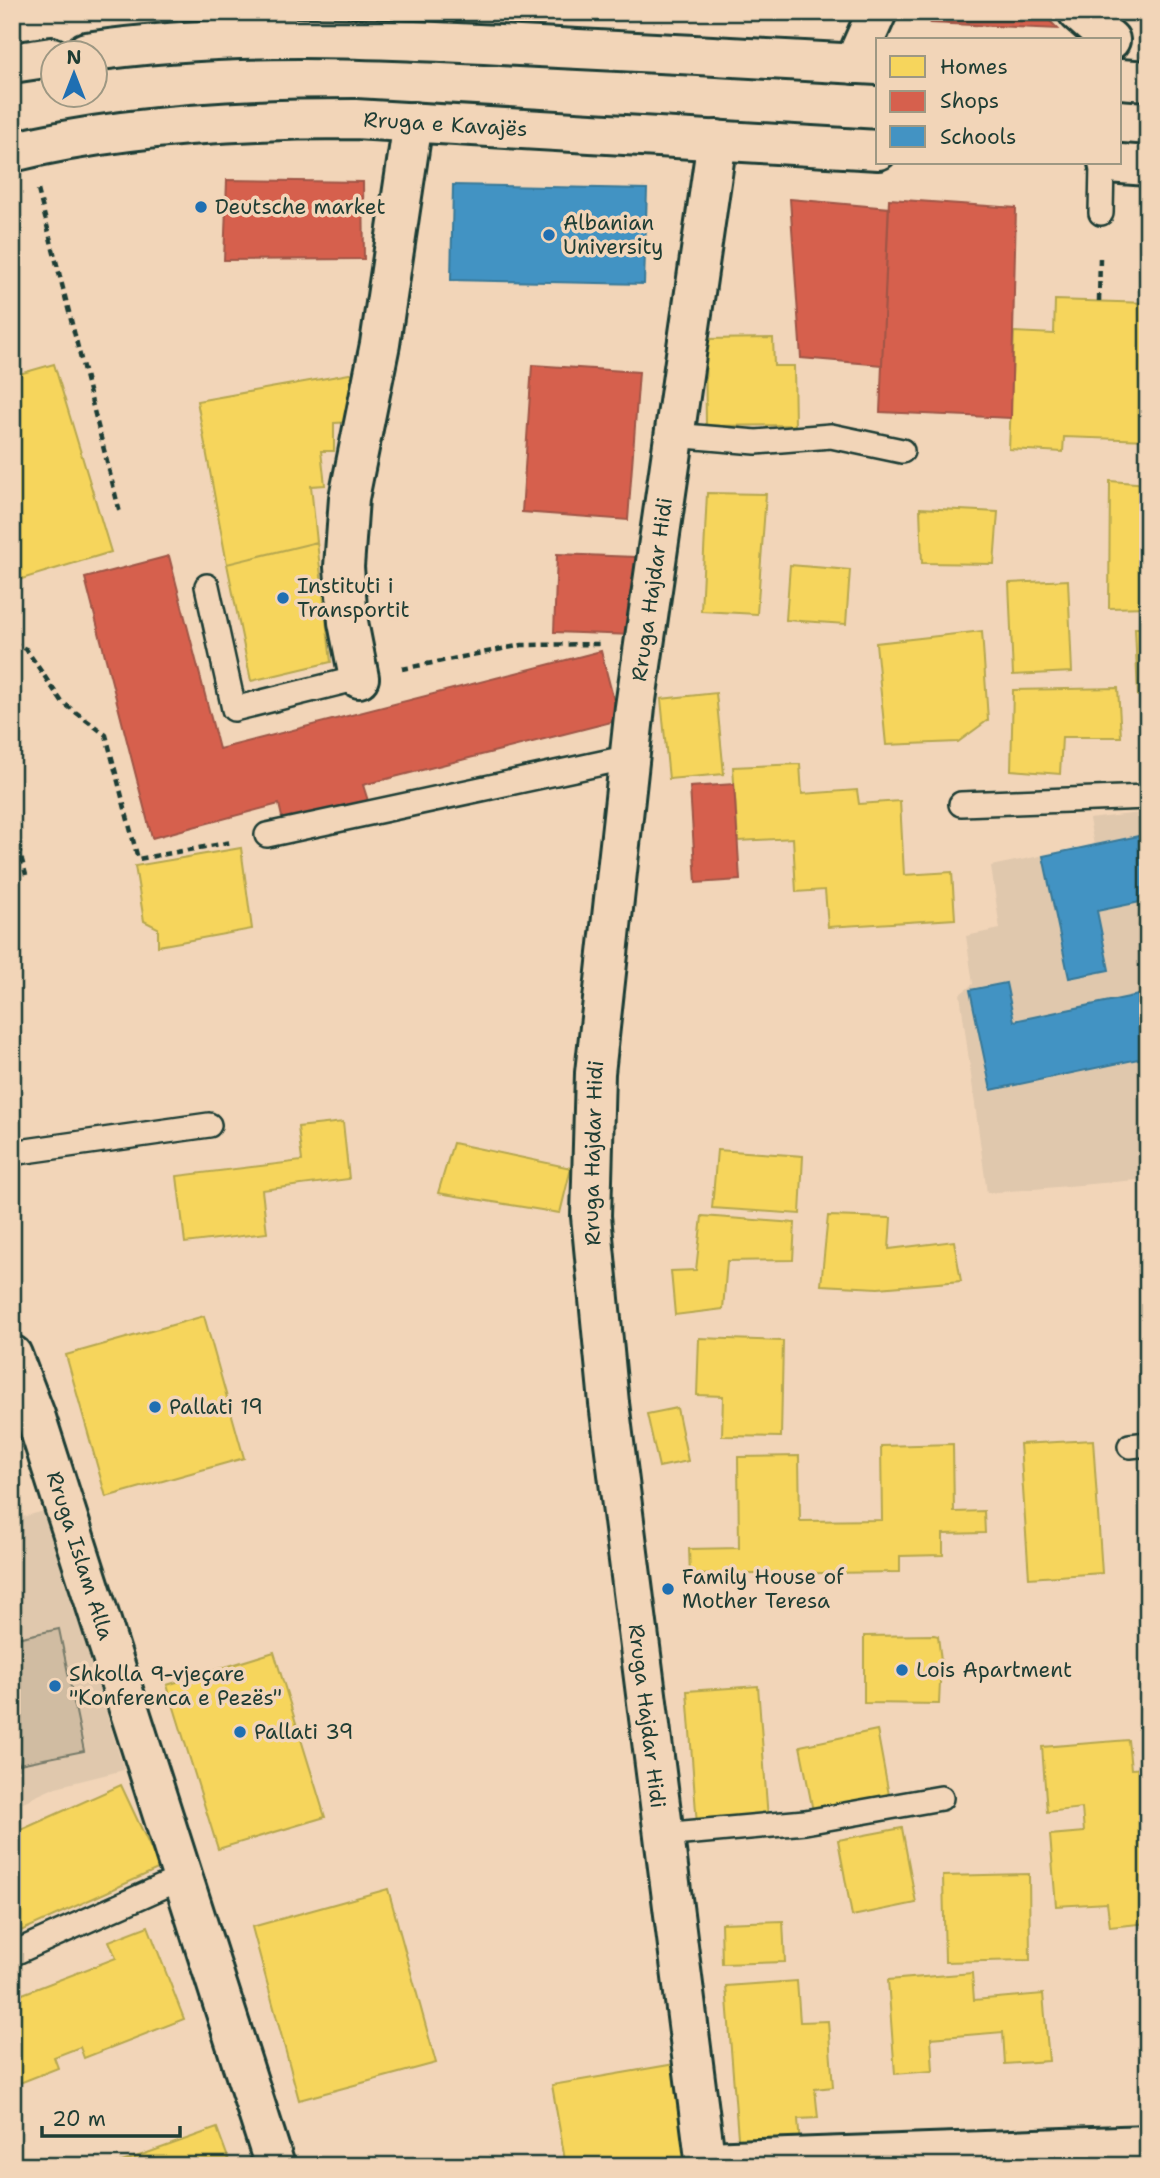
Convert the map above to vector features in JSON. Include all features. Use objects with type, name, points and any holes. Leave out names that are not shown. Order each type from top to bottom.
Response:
[{"type":"street","points":[[108,49],[158,42],[237,37],[353,37],[866,64],[877,12]]},
{"type":"street","points":[[1078,12],[1108,38]]},
{"type":"street","points":[[1122,50],[1148,72]]},
{"type":"street","points":[[12,63],[38,59]]},
{"type":"street","points":[[1122,79],[1148,81]]},
{"type":"street","name":"Rruga e Kavajës","points":[[20,150],[171,127],[267,119],[414,122],[876,149]]},
{"type":"street","points":[[359,678],[348,622],[344,567],[349,498],[380,344],[414,122]]},
{"type":"street","name":"Rruga Hajdar Hidi","points":[[706,2163],[662,1835],[609,1403],[591,1216],[595,1073],[643,644],[717,140]]},
{"type":"street","points":[[1121,164],[1148,166]]},
{"type":"street","name":"Rruga Islam Alla","points":[[12,1355],[35,1415],[275,2166]]},
{"type":"street","points":[[706,2163],[1148,2145]]},
{"type":"lane","points":[[1101,213],[1102,164]]},
{"type":"lane","points":[[673,435],[755,442],[831,436],[902,451]]},
{"type":"lane","points":[[207,586],[234,709],[359,678]]},
{"type":"lane","points":[[267,835],[630,757]]},
{"type":"lane","points":[[961,804],[1148,797]]},
{"type":"lane","points":[[12,1153],[209,1125]]},
{"type":"lane","points":[[662,1835],[805,1822],[940,1798]]},
{"type":"lane","points":[[12,1954],[184,1877]]},
{"type":"path","points":[[20,150],[120,513]]},
{"type":"path","points":[[1099,301],[1100,258]]},
{"type":"path","points":[[12,643],[26,649],[62,702],[106,735],[138,859],[267,835]]},
{"type":"path","points":[[359,678],[522,645],[643,644]]},
{"type":"path","points":[[12,823],[26,875]]},
{"type":"shaded area","points":[[1148,812],[1148,1179],[987,1193],[960,994],[973,984],[966,936],[1000,929],[991,866],[1094,845],[1089,819]]},
{"type":"shaded area","name":"Shkolla 9-vjeçare \"Konferenca e Pezës\"","points":[[44,1511],[124,1770],[56,1787],[12,1807],[12,1520]]},
{"type":"shaded area","points":[[59,1629],[84,1751],[19,1764],[12,1731],[12,1639]]},
{"type":"building: Homes","points":[[1055,300],[1148,303],[1148,440],[1064,437],[1063,452],[1009,449],[1014,332],[1054,334]]},
{"type":"building: Homes","points":[[773,338],[774,366],[794,366],[795,425],[706,426],[705,339]]},
{"type":"building: Homes","points":[[54,364],[111,552],[12,582],[12,376]]},
{"type":"building: Homes","points":[[355,373],[355,422],[334,423],[334,451],[321,451],[325,485],[311,486],[317,542],[227,564],[197,401]]},
{"type":"building: Homes","points":[[1110,481],[1148,484],[1148,607],[1109,608]]},
{"type":"building: Homes","points":[[707,493],[766,494],[757,614],[701,611]]},
{"type":"building: Homes","points":[[920,508],[998,512],[994,564],[922,563]]},
{"type":"building: Homes","points":[[317,542],[331,662],[251,681],[227,564]]},
{"type":"building: Homes","points":[[790,565],[850,570],[846,624],[786,620]]},
{"type":"building: Homes","points":[[1068,580],[1072,672],[1013,675],[1009,583]]},
{"type":"building: Homes","points":[[1135,628],[1148,628],[1148,696],[1138,696]]},
{"type":"building: Homes","points":[[982,631],[988,720],[958,742],[886,745],[876,643]]},
{"type":"building: Homes","points":[[1118,688],[1121,737],[1062,737],[1060,774],[1011,770],[1013,690]]},
{"type":"building: Homes","points":[[716,693],[724,774],[669,779],[661,699]]},
{"type":"building: Homes","points":[[800,764],[802,794],[857,790],[859,804],[900,801],[904,875],[952,872],[955,919],[828,927],[825,890],[796,892],[793,838],[738,841],[733,767]]},
{"type":"building: Homes","points":[[241,848],[252,929],[158,946],[158,928],[144,921],[135,866]]},
{"type":"building: Homes","points":[[343,1122],[349,1179],[262,1190],[267,1233],[185,1243],[177,1176],[302,1161],[298,1127]]},
{"type":"building: Homes","points":[[453,1143],[571,1168],[560,1213],[438,1193]]},
{"type":"building: Homes","points":[[717,1150],[803,1156],[800,1214],[712,1208]]},
{"type":"building: Homes","points":[[702,1216],[795,1223],[793,1260],[727,1261],[723,1309],[675,1315],[671,1271],[696,1270]]},
{"type":"building: Homes","points":[[828,1216],[891,1218],[889,1249],[954,1241],[961,1281],[878,1288],[821,1285]]},
{"type":"building: Homes","name":"Pallati 19","points":[[204,1316],[244,1458],[106,1497],[66,1355]]},
{"type":"building: Homes","points":[[699,1338],[783,1341],[781,1437],[722,1436],[723,1396],[697,1395]]},
{"type":"building: Homes","points":[[677,1408],[688,1461],[659,1467],[647,1414]]},
{"type":"building: Homes","points":[[1093,1440],[1102,1573],[1029,1578],[1020,1444]]},
{"type":"building: Homes","points":[[953,1444],[954,1512],[984,1511],[985,1533],[943,1534],[943,1555],[900,1556],[900,1572],[690,1575],[689,1549],[739,1548],[738,1457],[799,1456],[800,1521],[882,1520],[881,1446]]},
{"type":"building: Homes","name":"Lois Apartment","points":[[864,1636],[938,1636],[941,1661],[939,1704],[864,1703]]},
{"type":"building: Homes","name":"Pallati 39","points":[[274,1652],[325,1817],[218,1849],[167,1685]]},
{"type":"building: Homes","points":[[758,1686],[768,1819],[697,1825],[687,1691]]},
{"type":"building: Homes","points":[[877,1730],[889,1795],[813,1811],[800,1746]]},
{"type":"building: Homes","points":[[1128,1740],[1131,1769],[1148,1768],[1148,1923],[1110,1927],[1107,1903],[1056,1906],[1050,1835],[1084,1832],[1082,1808],[1047,1812],[1042,1747]]},
{"type":"building: Homes","points":[[121,1785],[160,1868],[12,1935],[12,1834]]},
{"type":"building: Homes","points":[[902,1828],[916,1903],[852,1916],[838,1840]]},
{"type":"building: Homes","points":[[1029,1874],[1030,1960],[945,1962],[943,1876]]},
{"type":"building: Homes","points":[[388,1889],[436,2063],[299,2100],[252,1927]]},
{"type":"building: Homes","points":[[783,1921],[785,1962],[722,1964],[721,1923]]},
{"type":"building: Homes","points":[[148,1926],[184,2019],[84,2058],[80,2047],[54,2057],[58,2068],[12,2086],[12,1998],[116,1958],[109,1941]]},
{"type":"building: Homes","points":[[972,1973],[974,2000],[1043,1994],[1049,2061],[1005,2064],[1003,2032],[931,2038],[933,2071],[895,2074],[888,1980]]},
{"type":"building: Homes","points":[[797,1981],[800,2022],[828,2021],[833,2087],[815,2089],[818,2118],[798,2119],[800,2146],[739,2150],[726,1986]]},
{"type":"building: Homes","points":[[675,2064],[693,2166],[566,2166],[552,2085]]},
{"type":"building: Homes","points":[[217,2128],[231,2166],[111,2166]]},
{"type":"building: Shops","points":[[938,12],[1041,12],[1058,29],[931,23]]},
{"type":"building: Shops","points":[[227,180],[363,182],[364,259],[224,260]]},
{"type":"building: Shops","points":[[790,199],[889,208],[882,365],[801,358]]},
{"type":"building: Shops","points":[[889,199],[1016,208],[1011,418],[880,412]]},
{"type":"building: Shops","points":[[532,365],[639,372],[628,520],[522,512]]},
{"type":"building: Shops","points":[[557,554],[636,557],[632,635],[554,632]]},
{"type":"building: Shops","points":[[169,556],[219,749],[601,651],[619,720],[363,785],[369,804],[284,826],[279,804],[152,838],[85,578]]},
{"type":"building: Shops","points":[[734,784],[740,880],[696,883],[690,787]]},
{"type":"building: Schools","name":"Albanian University","points":[[453,185],[647,189],[644,284],[451,280]]},
{"type":"building: Schools","points":[[1148,834],[1148,913],[1145,901],[1097,911],[1109,970],[1069,978],[1043,856]]},
{"type":"building: Schools","points":[[1006,983],[1014,1021],[1148,993],[1148,1057],[991,1090],[970,990]]},
{"type":"place","name":"Deutsche market","points":[[201,207]]},
{"type":"place","name":"Albanian University","points":[[549,235]]},
{"type":"place","name":"Instituti i Transportit","points":[[283,598]]},
{"type":"place","name":"Pallati 19","points":[[155,1407]]},
{"type":"place","name":"Family House of Mother Teresa","points":[[668,1589]]},
{"type":"place","name":"Lois Apartment","points":[[902,1670]]},
{"type":"place","name":"Shkolla 9-vjeçare \"Konferenca e Pezës\"","points":[[55,1686]]},
{"type":"place","name":"Pallati 39","points":[[240,1732]]}]
